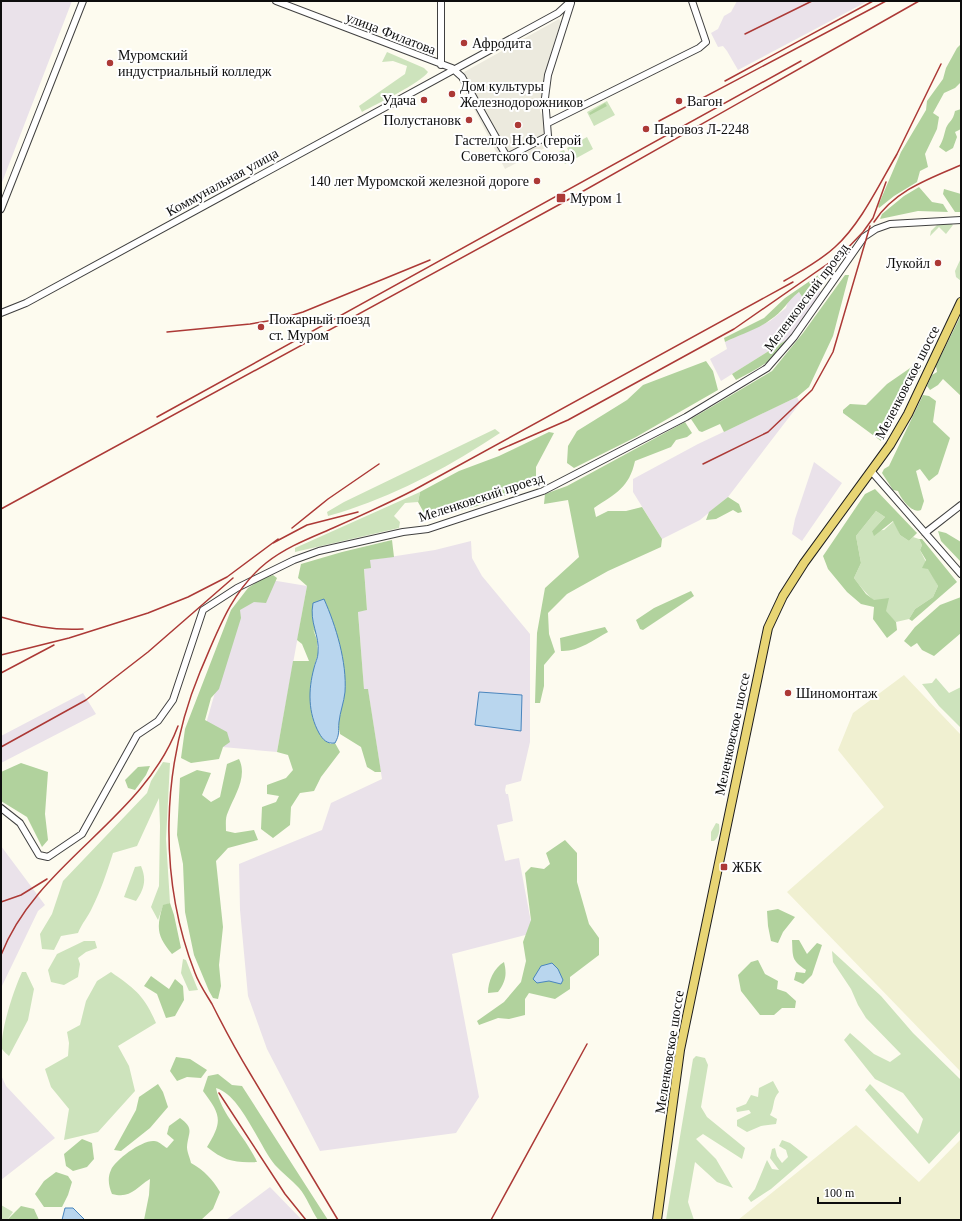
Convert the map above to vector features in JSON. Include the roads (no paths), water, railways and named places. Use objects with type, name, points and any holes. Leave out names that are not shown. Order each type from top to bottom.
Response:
[{"type":"main road","name":"Меленковское шоссе","points":[[657,1220],[680,1050],[768,628],[783,596],[804,563],[872,472],[890,445],[908,414],[961,302]]},
{"type":"street","points":[[1,209],[83,1]]},
{"type":"street","name":"улица Филатова","points":[[276,1],[452,68]]},
{"type":"street","points":[[441,1],[441,65]]},
{"type":"street","points":[[452,68],[462,77],[507,157],[548,136],[545,98],[548,75],[571,1]]},
{"type":"street","name":"Коммунальная улица","points":[[1,313],[26,302],[361,121],[452,68],[558,13],[571,1]]},
{"type":"street","points":[[548,123],[706,42],[692,1]]},
{"type":"street","points":[[558,13],[562,17],[563,25]]},
{"type":"street","name":"Меленковский проезд","points":[[1,808],[20,823],[39,855],[48,857],[82,834],[137,735],[158,721],[173,700],[203,610],[221,597],[294,560],[319,551],[403,532],[428,529],[543,491],[686,417],[767,368],[794,337],[864,237],[876,229],[890,224],[961,220]]},
{"type":"street","points":[[872,472],[961,574]]},
{"type":"street","points":[[925,533],[961,505]]},
{"type":"water","points":[[324,599],[340,644],[345,680],[344,700],[337,740],[335,743],[326,741],[319,733],[313,718],[310,701],[312,676],[318,657],[318,640],[313,623],[312,610],[313,603]]},
{"type":"water","points":[[479,692],[522,695],[521,731],[475,725]]},
{"type":"water","points":[[552,963],[558,969],[563,980],[561,984],[549,981],[537,983],[533,979],[541,966]]},
{"type":"water","points":[[65,1208],[73,1208],[85,1220],[62,1220]]},
{"type":"railway","points":[[745,34],[812,1]]},
{"type":"railway","points":[[725,81],[873,1]]},
{"type":"railway","points":[[659,121],[886,1]]},
{"type":"railway","points":[[1,509],[564,202],[919,1]]},
{"type":"railway","points":[[157,417],[801,61]]},
{"type":"railway","points":[[895,158],[941,64]]},
{"type":"railway","points":[[784,281],[823,257],[844,238],[861,216],[897,154]]},
{"type":"railway","points":[[874,222],[882,211],[902,194],[924,181],[961,165]]},
{"type":"railway","points":[[499,450],[568,420],[734,329],[842,254],[863,232],[873,218],[886,182]]},
{"type":"railway","points":[[703,464],[768,432],[812,390],[833,352],[870,226]]},
{"type":"railway","points":[[167,332],[250,324],[280,319],[303,312],[430,260]]},
{"type":"railway","points":[[338,1220],[246,1066],[198,981],[183,937],[175,899],[170,861],[169,822],[172,783],[178,745],[187,708],[200,672],[226,613],[243,586],[254,574],[266,563],[282,552],[298,543],[374,510],[414,490],[793,282]]},
{"type":"railway","points":[[292,528],[328,499],[379,464]]},
{"type":"railway","points":[[273,543],[307,525],[358,512]]},
{"type":"railway","points":[[1,655],[69,638],[148,613],[188,597],[227,577],[278,539]]},
{"type":"railway","points":[[1,747],[86,700],[148,652],[233,578]]},
{"type":"railway","points":[[1,617],[51,628],[83,629]]},
{"type":"railway","points":[[1,673],[54,645]]},
{"type":"railway","points":[[1,955],[18,922],[39,893],[141,788],[162,759],[178,726]]},
{"type":"railway","points":[[1,902],[21,895],[47,879]]},
{"type":"railway","points":[[491,1220],[587,1044]]},
{"type":"railway","points":[[219,1093],[285,1194],[306,1220]]},
{"type":"place","name":"Афродита","points":[[464,43]]},
{"type":"place","name":"Муромский индустриальный колледж","points":[[110,63]]},
{"type":"place","name":"Дом культуры Железнодорожников","points":[[452,94]]},
{"type":"place","name":"Удача","points":[[424,100]]},
{"type":"place","name":"Вагон","points":[[679,101]]},
{"type":"place","name":"Полустановк","points":[[469,120]]},
{"type":"place","name":"Гастелло Н.Ф. (герой Советского Союза)","points":[[518,125]]},
{"type":"place","name":"Паровоз Л-2248","points":[[646,129]]},
{"type":"place","name":"140 лет Муромской железной дороге","points":[[537,181]]},
{"type":"place","name":"Муром 1","points":[[561,198]]},
{"type":"place","name":"Лукойл","points":[[938,263]]},
{"type":"place","name":"Пожарный поезд ст. Муром","points":[[261,327]]},
{"type":"place","name":"Шиномонтаж","points":[[788,693]]},
{"type":"place","name":"ЖБК","points":[[724,867]]}]
